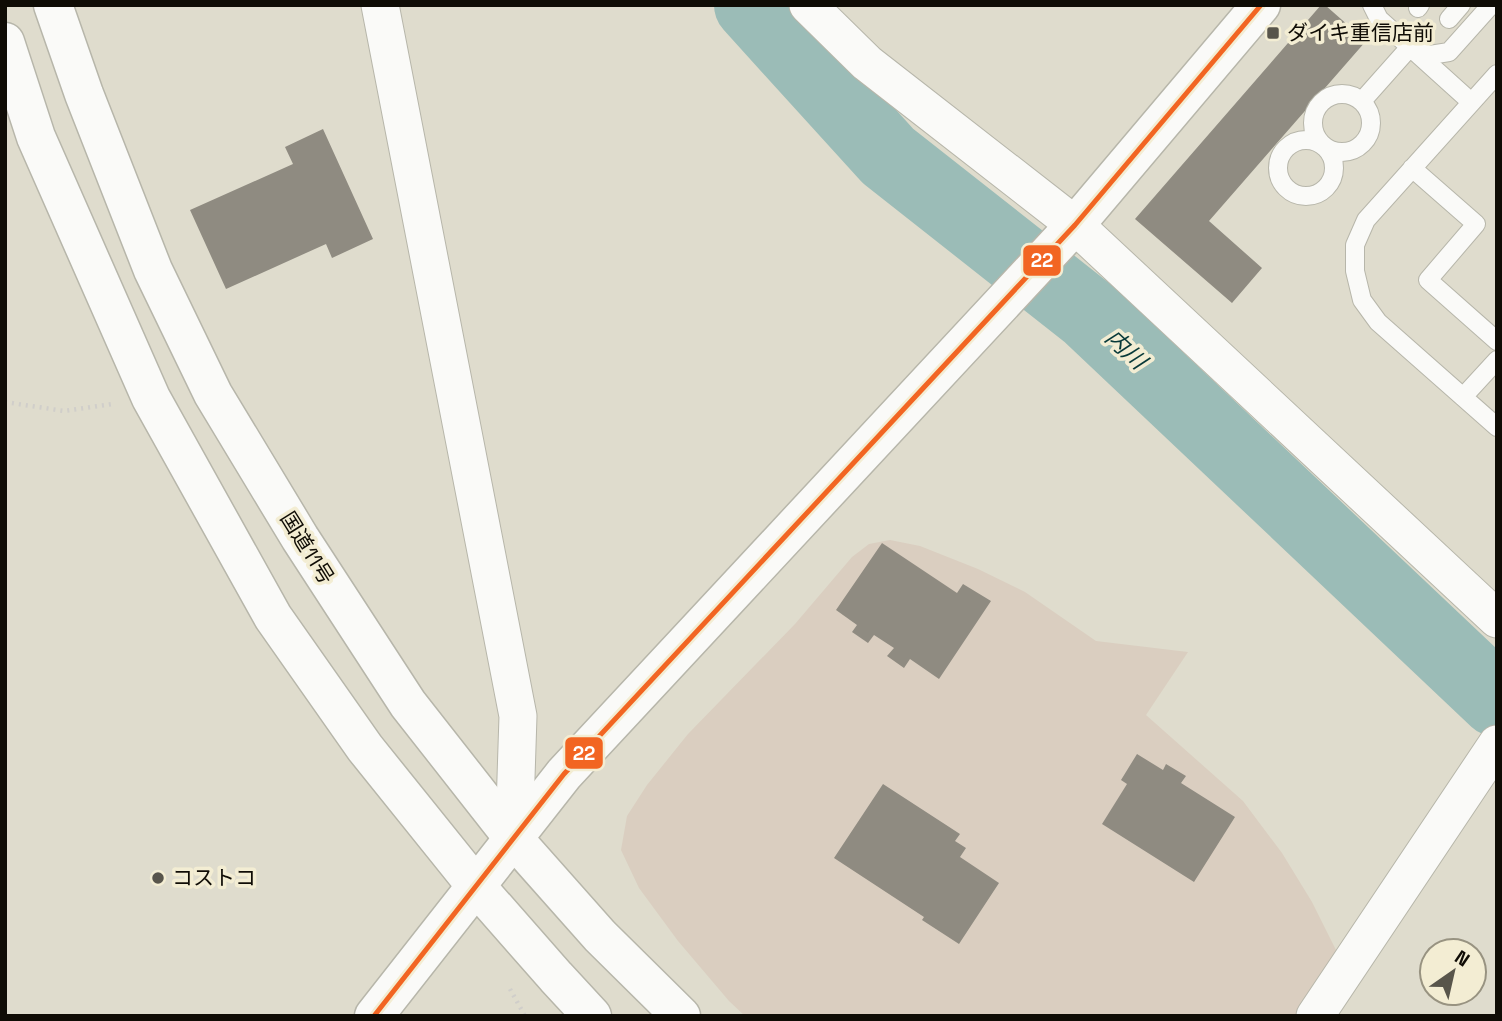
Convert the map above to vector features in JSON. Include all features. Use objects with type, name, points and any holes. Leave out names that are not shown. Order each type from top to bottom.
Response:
[{"type":"main road","name":"国道11号","points":[[52,5],[83,94],[153,270],[213,394],[300,538],[408,704],[514,839],[600,936],[681,1016]]},
{"type":"main road","points":[[374,1016],[564,774],[1070,231],[1261,5]]},
{"type":"main road","points":[[5,42],[36,137],[151,398],[273,618],[365,748],[476,886],[593,1016]]},
{"type":"street","points":[[380,5],[518,716],[514,839]]},
{"type":"street","points":[[808,5],[867,64],[1070,231],[1497,619]]},
{"type":"street","points":[[1315,1016],[1497,744]]},
{"type":"lane","points":[[1372,5],[1379,19],[1471,103]]},
{"type":"lane","points":[[1410,47],[1430,55],[1449,52],[1491,5]]},
{"type":"lane","points":[[1362,101],[1410,47]]},
{"type":"lane","points":[[1493,86],[1471,103],[1366,220],[1355,246],[1357,281],[1362,300],[1378,322],[1497,427]]},
{"type":"lane","points":[[1345,94],[1362,101],[1371,118],[1367,137],[1353,150],[1343,152],[1325,146],[1315,131],[1314,122],[1320,104],[1327,98],[1345,94]]},
{"type":"lane","points":[[1412,169],[1476,224],[1428,280],[1497,341]]},
{"type":"lane","points":[[1463,397],[1497,360]]},
{"type":"shaded area","points":[[890,540],[920,546],[978,569],[1025,592],[1096,641],[1188,652],[1146,715],[1243,801],[1282,853],[1312,902],[1337,952],[1295,1016],[745,1016],[729,1001],[678,941],[639,888],[621,850],[627,816],[647,785],[688,734],[795,624],[852,557],[869,544]]},
{"type":"building","points":[[1321,5],[1325,5],[1366,41],[1209,221],[1262,268],[1232,303],[1135,219]]},
{"type":"building","points":[[323,129],[373,239],[332,258],[326,244],[226,289],[190,210],[293,164],[285,147]]},
{"type":"building","points":[[882,543],[957,593],[963,584],[991,601],[939,679],[910,659],[904,668],[887,656],[894,648],[874,635],[868,643],[852,632],[857,625],[836,610]]},
{"type":"building","points":[[1137,754],[1163,770],[1166,764],[1186,776],[1181,783],[1235,817],[1194,882],[1102,824],[1127,784],[1121,780]]},
{"type":"building","points":[[883,784],[960,834],[955,841],[966,848],[960,857],[999,883],[959,944],[922,920],[924,917],[834,858]]},
{"type":"waterway","name":"内川","points":[[751,5],[888,156],[1090,315],[1497,700]]},
{"type":"transit line","name":"22","points":[[374,1016],[564,774],[1075,225],[1261,5]]},
{"type":"place","name":"ダイキ重信店前","points":[[1273,33]]},
{"type":"place","name":"コストコ","points":[[158,878]]}]
